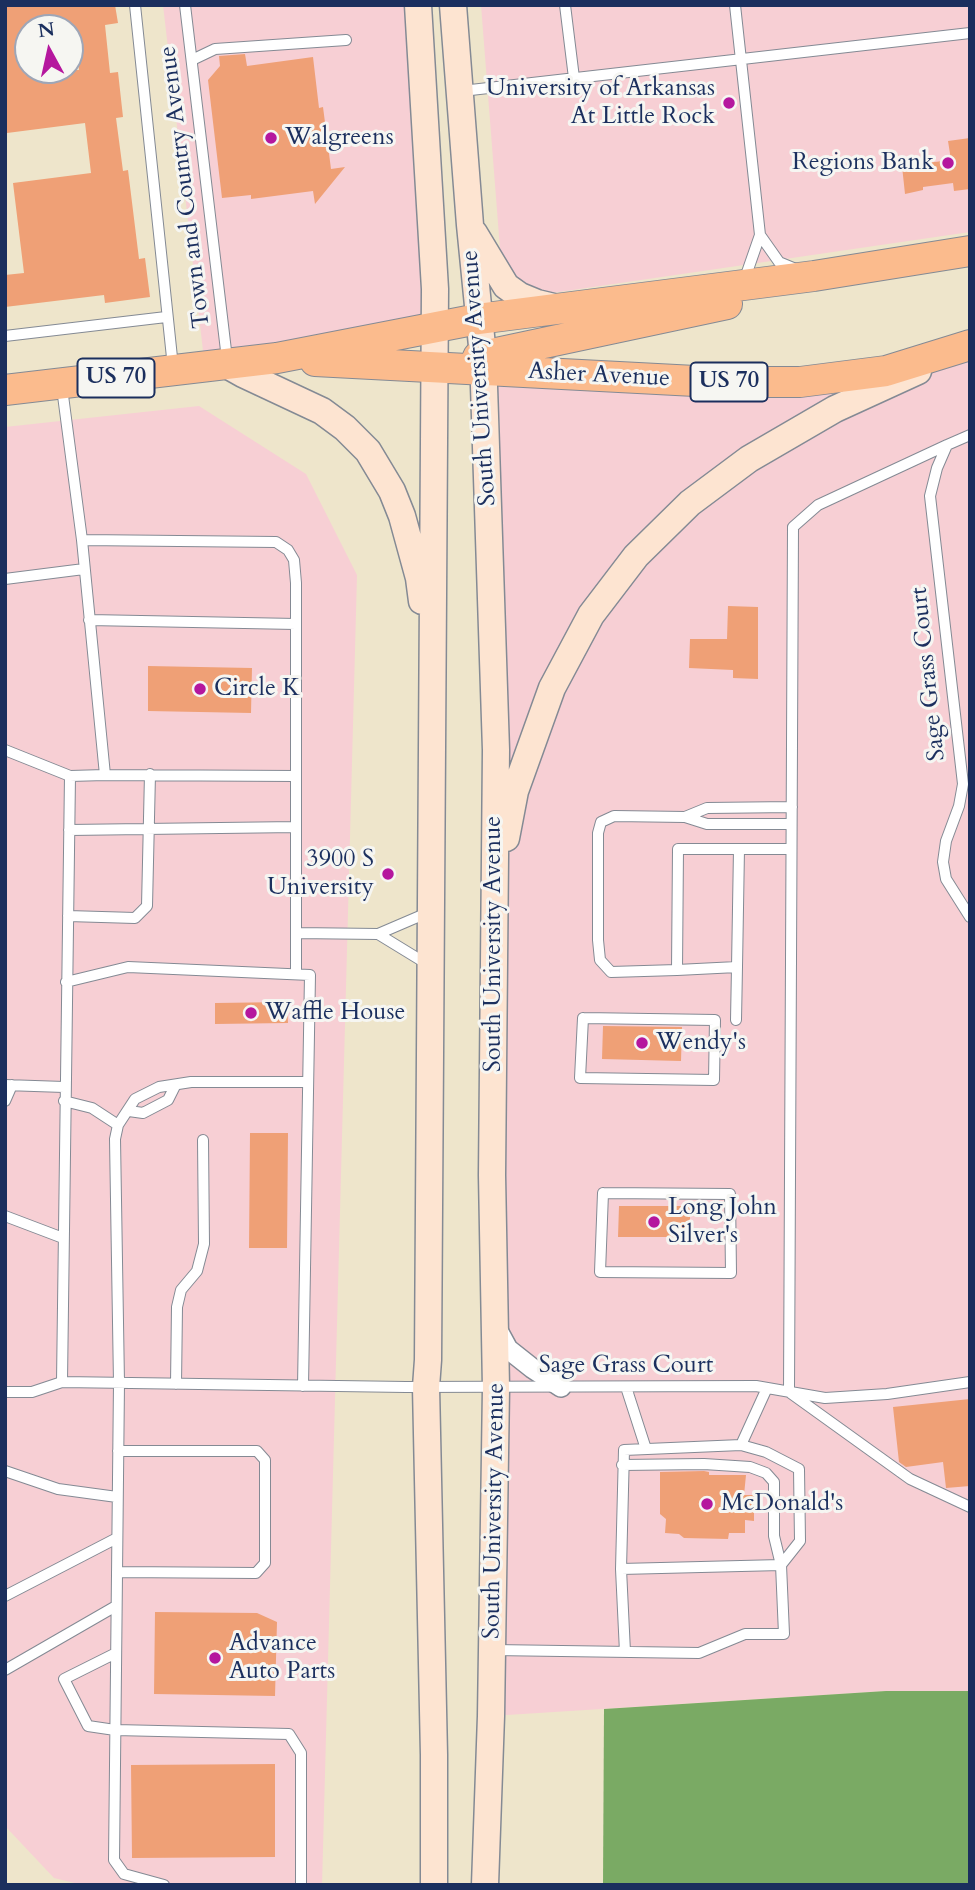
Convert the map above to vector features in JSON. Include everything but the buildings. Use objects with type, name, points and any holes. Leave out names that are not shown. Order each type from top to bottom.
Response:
[{"type":"main road","name":"South University Avenue","points":[[418,5],[434,242],[435,326],[426,1387],[434,1885]]},
{"type":"main road","name":"South University Avenue","points":[[453,5],[484,363],[496,750],[492,1175],[496,1388],[493,1650],[485,1885]]},
{"type":"main road","points":[[470,225],[506,286],[537,303],[560,308]]},
{"type":"main road","name":"US 70","points":[[5,390],[276,358],[478,318],[814,276],[970,251]]},
{"type":"main road","points":[[434,367],[484,363],[744,301],[814,276]]},
{"type":"main road","points":[[494,937],[507,830],[515,791],[552,688],[591,615],[636,556],[690,503],[749,459],[835,409],[970,345]]},
{"type":"main road","name":"Asher Avenue","points":[[484,363],[714,382],[800,382],[886,371],[970,345]]},
{"type":"main road","name":"US 70","points":[[276,358],[434,367]]},
{"type":"main road","points":[[227,365],[322,411],[345,428],[374,459],[402,516],[419,578],[431,675]]},
{"type":"street","points":[[496,1326],[508,1349],[561,1387]]},
{"type":"lane","points":[[135,5],[173,372]]},
{"type":"lane","name":"Town and Country Avenue","points":[[185,5],[227,365]]},
{"type":"lane","points":[[565,5],[574,78]]},
{"type":"lane","points":[[735,5],[760,235],[743,285]]},
{"type":"lane","points":[[460,91],[970,33]]},
{"type":"lane","points":[[192,60],[215,50],[346,40]]},
{"type":"lane","points":[[760,235],[779,262],[814,276]]},
{"type":"lane","points":[[5,336],[166,317]]},
{"type":"lane","points":[[62,384],[82,540],[105,775]]},
{"type":"lane","points":[[970,435],[818,505],[793,527],[789,1392],[910,1479],[970,1507]]},
{"type":"lane","name":"Sage Grass Court","points":[[947,445],[937,468],[930,496],[962,784],[959,806],[946,841],[943,862],[946,879],[970,916]]},
{"type":"lane","points":[[82,540],[276,541],[288,550],[294,561],[296,974]]},
{"type":"lane","points":[[5,579],[84,569]]},
{"type":"lane","points":[[89,620],[296,624]]},
{"type":"lane","points":[[5,750],[70,776],[296,776]]},
{"type":"lane","points":[[68,916],[135,918],[147,906],[150,774]]},
{"type":"lane","points":[[62,1382],[70,776]]},
{"type":"lane","points":[[685,817],[707,807],[792,807]]},
{"type":"lane","points":[[737,967],[611,972],[600,960],[598,940],[598,833],[601,822],[614,816],[685,817],[707,824],[791,824]]},
{"type":"lane","points":[[69,830],[296,827]]},
{"type":"lane","points":[[677,970],[678,849],[791,849]]},
{"type":"lane","points":[[736,1020],[739,849]]},
{"type":"lane","points":[[296,933],[378,934],[431,911]]},
{"type":"lane","points":[[378,934],[430,966]]},
{"type":"lane","points":[[66,982],[128,967],[310,975],[303,1386]]},
{"type":"lane","points":[[583,1018],[715,1020],[714,1080],[580,1078],[583,1018]]},
{"type":"lane","points":[[164,1885],[124,1874],[114,1860],[119,1383],[115,1139],[118,1125],[135,1100],[159,1087],[191,1082],[309,1082]]},
{"type":"lane","points":[[5,1101],[8,1085],[64,1087]]},
{"type":"lane","points":[[129,1111],[143,1113],[168,1100],[175,1086]]},
{"type":"lane","points":[[64,1101],[92,1108],[118,1125]]},
{"type":"lane","points":[[176,1384],[177,1307],[181,1290],[197,1271],[204,1244],[203,1140]]},
{"type":"lane","points":[[603,1193],[730,1194],[731,1273],[600,1272],[603,1193]]},
{"type":"lane","points":[[5,1216],[63,1238]]},
{"type":"lane","name":"Sage Grass Court","points":[[5,1392],[32,1392],[62,1382],[496,1388],[767,1388],[825,1398],[887,1394],[970,1382]]},
{"type":"lane","points":[[626,1387],[646,1449]]},
{"type":"lane","points":[[741,1445],[767,1388]]},
{"type":"lane","points":[[625,1652],[621,1569],[624,1450],[741,1445],[766,1452],[799,1469],[800,1541],[781,1566]]},
{"type":"lane","points":[[117,1572],[257,1573],[265,1563],[265,1460],[257,1451],[118,1451]]},
{"type":"lane","points":[[493,1650],[699,1653],[746,1634],[784,1633],[781,1566],[774,1536],[774,1482],[766,1473],[750,1467],[704,1464],[622,1465]]},
{"type":"lane","points":[[5,1471],[58,1489],[117,1497]]},
{"type":"lane","points":[[5,1596],[117,1538]]},
{"type":"lane","points":[[621,1569],[781,1566]]},
{"type":"lane","points":[[5,1670],[117,1606]]},
{"type":"lane","points":[[116,1653],[64,1679],[88,1726],[115,1730],[289,1734],[301,1753],[302,1885]]},
{"type":"shaded area","points":[[163,5],[416,5],[435,326],[205,368]]},
{"type":"shaded area","name":"University of Arkansas At Little Rock","points":[[481,5],[970,5],[970,232],[504,300]]},
{"type":"shaded area","points":[[970,337],[970,1691],[886,1691],[491,1716],[484,369],[847,376]]},
{"type":"shaded area","points":[[199,406],[306,474],[357,575],[322,1885],[83,1885],[54,1878],[5,1826],[5,427]]},
{"type":"green space","points":[[886,1691],[970,1691],[970,1885],[603,1885],[604,1709]]},
{"type":"place","name":"University of Arkansas At Little Rock","points":[[729,103]]},
{"type":"place","name":"Walgreens","points":[[271,138]]},
{"type":"place","name":"Regions Bank","points":[[948,163]]},
{"type":"place","name":"Circle K","points":[[200,689]]},
{"type":"place","name":"3900 S University","points":[[388,874]]},
{"type":"place","name":"Waffle House","points":[[251,1013]]},
{"type":"place","name":"Wendy's","points":[[642,1043]]},
{"type":"place","name":"Long John Silver's","points":[[654,1222]]},
{"type":"place","name":"McDonald's","points":[[707,1504]]},
{"type":"place","name":"Advance Auto Parts","points":[[215,1658]]}]
